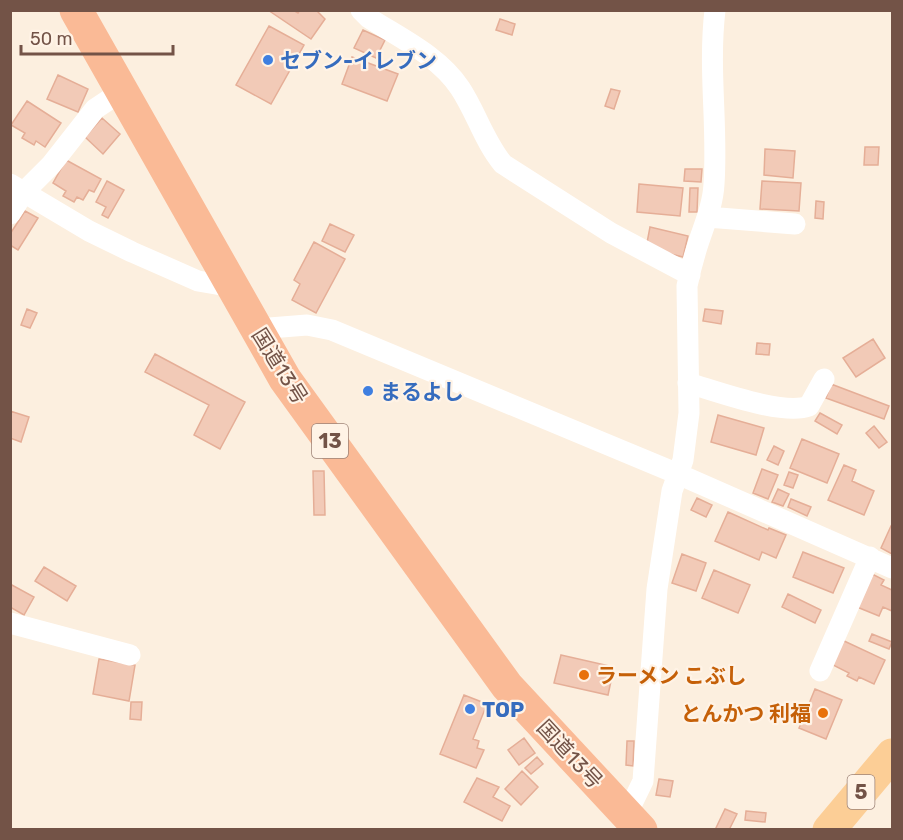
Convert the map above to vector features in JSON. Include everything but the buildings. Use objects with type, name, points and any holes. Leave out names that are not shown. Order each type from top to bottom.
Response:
[{"type":"highway","name":"国道13号","points":[[76,10],[285,379],[507,686],[634,822]]},
{"type":"main road","name":"5","points":[[829,830],[892,755]]},
{"type":"street","points":[[361,10],[369,18],[440,64],[460,88],[492,151],[503,164],[610,233],[690,275]]},
{"type":"street","points":[[634,822],[643,782],[657,589],[672,491],[682,460],[689,413],[687,286],[714,187],[715,148],[711,44],[716,10]]},
{"type":"street","points":[[10,214],[17,188],[51,165],[95,109],[122,91]]},
{"type":"street","points":[[17,188],[89,231],[132,252],[198,281],[233,287]]},
{"type":"street","points":[[707,217],[795,224]]},
{"type":"street","points":[[257,329],[308,325],[332,330],[678,474],[892,568]]},
{"type":"street","points":[[688,383],[783,409],[800,409],[809,406],[824,379]]},
{"type":"street","points":[[820,671],[870,557]]},
{"type":"street","points":[[10,623],[129,655]]},
{"type":"place","name":"セブン-イレブン","points":[[268,60]]},
{"type":"place","name":"まるよし","points":[[368,391]]},
{"type":"place","name":"ラーメン こぶし","points":[[584,675]]},
{"type":"place","name":"TOP","points":[[470,709]]},
{"type":"place","name":"とんかつ 利福","points":[[823,713]]}]
